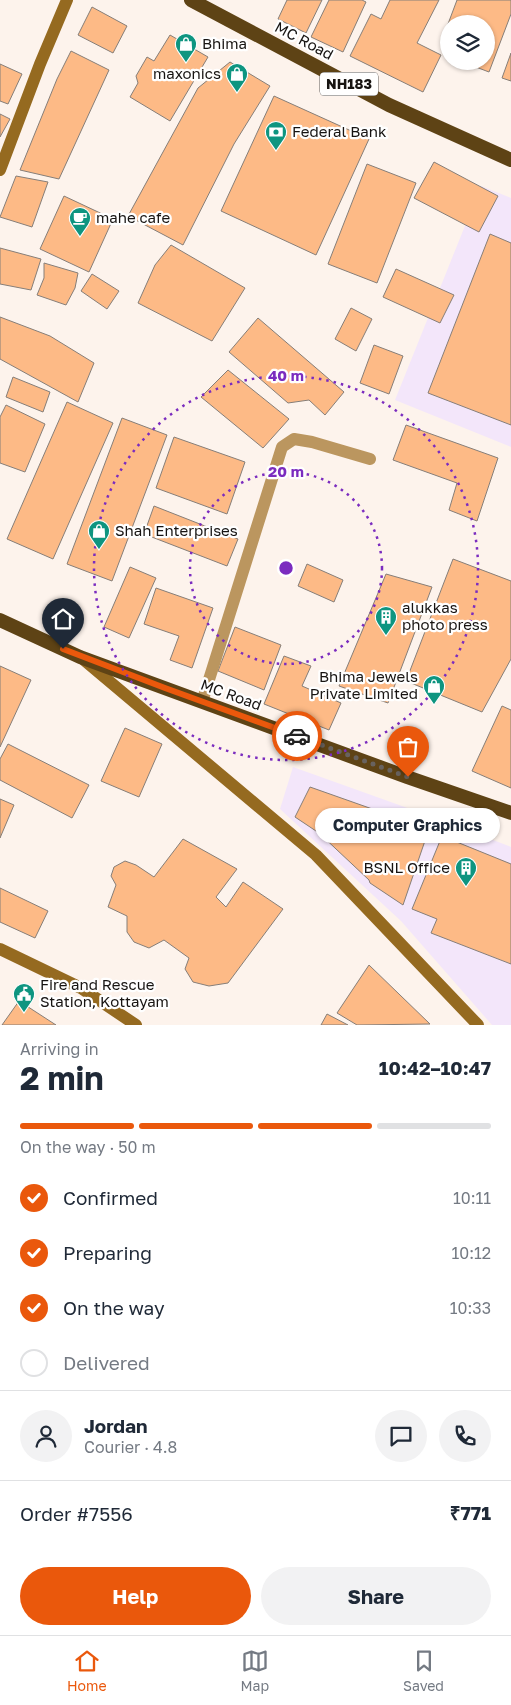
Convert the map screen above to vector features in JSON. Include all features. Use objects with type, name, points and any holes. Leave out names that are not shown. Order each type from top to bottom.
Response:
[{"type":"highway","name":"MC Road","points":[[191,0],[389,105],[511,160]]},
{"type":"highway","name":"MC Road","points":[[0,620],[80,656],[511,813]]},
{"type":"main road","points":[[0,170],[40,64],[67,0]]},
{"type":"main road","points":[[80,656],[316,855],[478,1025]]},
{"type":"main road","points":[[0,949],[81,988],[136,1025]]},
{"type":"street","points":[[202,702],[282,447],[294,439],[312,442],[370,459]]},
{"type":"shaded area","points":[[481,186],[511,198],[511,447],[395,400]]},
{"type":"shaded area","points":[[293,767],[511,847],[511,1025],[492,1025],[401,921],[280,809]]},
{"type":"building","points":[[287,0],[322,0],[306,33],[278,19]]},
{"type":"building","points":[[329,0],[362,0],[366,2],[343,52],[311,37]]},
{"type":"building","points":[[390,0],[439,0],[417,43],[440,54],[423,92],[350,56],[371,14],[381,19]]},
{"type":"building","points":[[457,0],[511,0],[511,14],[495,56],[495,15],[451,15]]},
{"type":"building","points":[[92,7],[127,26],[113,53],[78,35]]},
{"type":"building","points":[[170,35],[208,57],[170,121],[130,97],[138,83],[136,76],[147,57],[154,61]]},
{"type":"building","points":[[71,51],[109,70],[59,179],[20,170],[57,79]]},
{"type":"building","points":[[511,53],[511,81],[502,78]]},
{"type":"building","points":[[230,62],[270,86],[234,144],[183,245],[128,216],[198,88]]},
{"type":"building","points":[[0,64],[22,74],[8,104],[0,101]]},
{"type":"building","points":[[274,96],[369,139],[316,255],[221,211]]},
{"type":"building","points":[[0,114],[10,119],[0,137]]},
{"type":"building","points":[[434,162],[498,196],[479,232],[414,198]]},
{"type":"building","points":[[367,164],[416,183],[377,283],[328,264]]},
{"type":"building","points":[[16,176],[48,182],[32,227],[0,217]]},
{"type":"building","points":[[64,196],[113,219],[89,272],[40,249]]},
{"type":"building","points":[[490,234],[511,243],[511,425],[428,393]]},
{"type":"building","points":[[171,245],[245,288],[212,341],[138,303],[155,265]]},
{"type":"building","points":[[0,248],[41,259],[31,290],[0,284]]},
{"type":"building","points":[[44,263],[78,273],[75,288],[66,305],[37,295],[44,278]]},
{"type":"building","points":[[396,269],[454,295],[440,323],[383,297]]},
{"type":"building","points":[[92,274],[119,291],[107,309],[81,291]]},
{"type":"building","points":[[351,308],[372,319],[356,351],[335,339]]},
{"type":"building","points":[[0,317],[50,336],[94,363],[78,402],[0,359]]},
{"type":"building","points":[[258,318],[344,392],[325,415],[309,400],[288,403],[229,352]]},
{"type":"building","points":[[374,345],[403,356],[389,394],[360,383]]},
{"type":"building","points":[[228,370],[289,419],[263,448],[201,397]]},
{"type":"building","points":[[13,377],[50,392],[43,412],[6,397]]},
{"type":"building","points":[[67,402],[113,423],[53,559],[7,539]]},
{"type":"building","points":[[6,405],[45,424],[25,472],[0,463],[0,417]]},
{"type":"building","points":[[122,418],[167,435],[112,581],[67,564]]},
{"type":"building","points":[[406,425],[498,458],[477,521],[449,510],[457,483],[393,460]]},
{"type":"building","points":[[174,437],[245,462],[227,514],[156,488]]},
{"type":"building","points":[[154,506],[238,539],[227,566],[144,534]]},
{"type":"building","points":[[453,559],[511,581],[511,659],[482,712],[406,681]]},
{"type":"building","points":[[307,564],[343,580],[334,602],[298,586]]},
{"type":"building","points":[[130,567],[156,578],[129,638],[104,627]]},
{"type":"building","name":"alukkas photo press","points":[[386,574],[432,587],[388,703],[339,686]]},
{"type":"building","points":[[156,588],[213,608],[192,668],[170,660],[179,636],[144,624]]},
{"type":"building","points":[[235,627],[281,645],[264,690],[218,671]]},
{"type":"building","points":[[284,656],[311,666],[302,686],[341,703],[329,730],[264,704]]},
{"type":"building","points":[[0,666],[31,680],[0,747]]},
{"type":"building","points":[[502,706],[511,710],[511,788],[472,771]]},
{"type":"building","points":[[125,728],[162,744],[139,797],[101,781]]},
{"type":"building","points":[[8,744],[89,785],[72,818],[0,780],[0,759]]},
{"type":"building","points":[[310,787],[429,829],[403,905],[370,883],[319,833],[295,817]]},
{"type":"building","points":[[0,799],[14,805],[0,838]]},
{"type":"building","name":"BSNL Office","points":[[442,836],[511,864],[511,964],[431,933],[437,919],[412,909]]},
{"type":"building","points":[[183,839],[237,869],[216,897],[226,907],[243,882],[283,909],[228,983],[209,986],[193,982],[185,969],[189,958],[164,940],[149,948],[134,942],[127,932],[127,916],[108,907],[116,885],[111,876],[114,867],[125,861],[136,865],[154,877]]},
{"type":"building","points":[[0,888],[48,911],[35,938],[0,922]]},
{"type":"building","points":[[369,965],[430,1024],[357,1025],[337,1013]]},
{"type":"building","name":"Fire and Rescue Station, Kottayam","points":[[19,1001],[56,1025],[2,1025]]},
{"type":"building","points":[[327,1014],[348,1025],[321,1025]]},
{"type":"way so far","points":[[297,736],[408,777]]},
{"type":"place","name":"Bhima","points":[[186,63]]},
{"type":"place","name":"maxonics","points":[[237,93]]},
{"type":"place","name":"Federal Bank","points":[[276,151]]},
{"type":"place","name":"mahe cafe","points":[[80,237]]},
{"type":"place","name":"Shah Enterprises","points":[[99,550]]},
{"type":"place","name":"alukkas photo press","points":[[386,636]]},
{"type":"place","name":"Bhima Jewels Private Limited","points":[[434,705]]},
{"type":"place","name":"Computer Graphics","points":[[408,777]]},
{"type":"place","name":"BSNL Office","points":[[466,887]]},
{"type":"place","name":"Fire and Rescue Station, Kottayam","points":[[24,1013]]},
{"type":"route","points":[[63,649],[297,736]]}]
